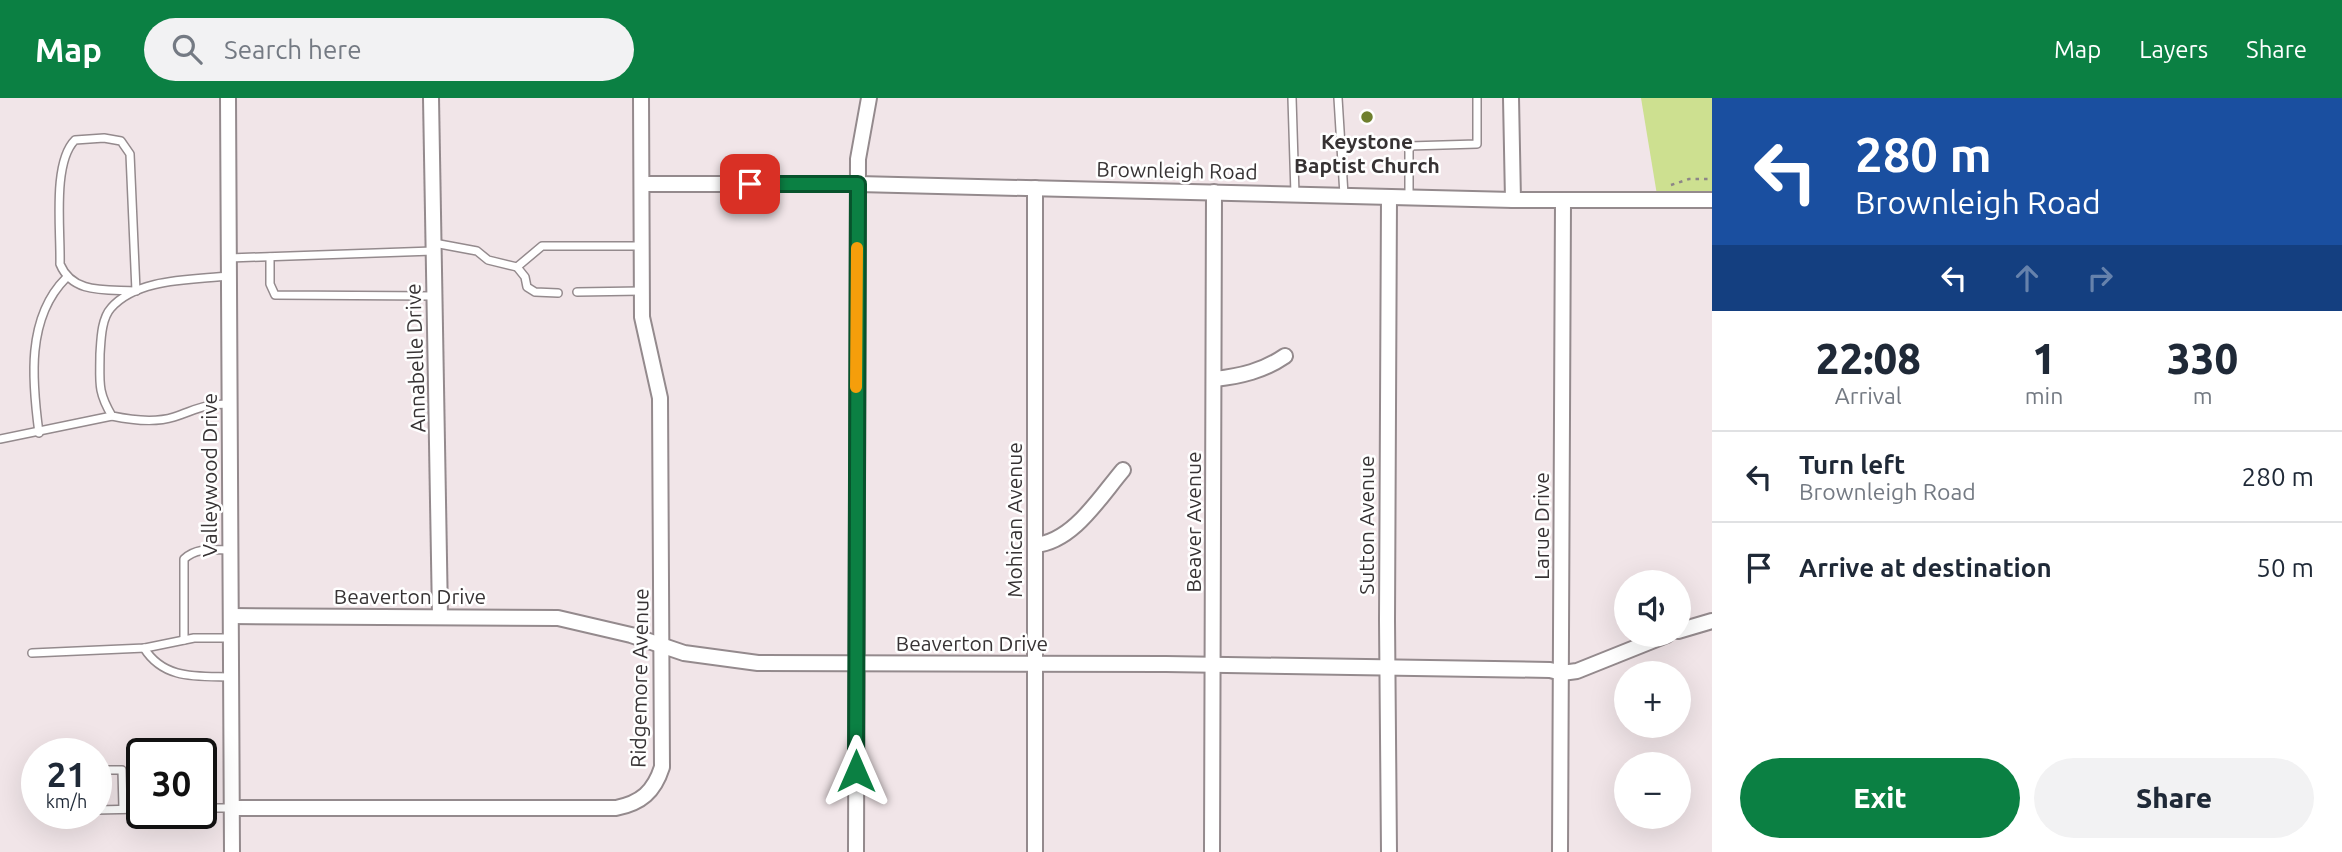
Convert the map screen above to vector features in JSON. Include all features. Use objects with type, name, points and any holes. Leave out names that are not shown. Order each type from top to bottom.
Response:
[{"type":"street","name":"Valleywood Drive","points":[[228,98],[232,852]]},
{"type":"street","name":"Annabelle Drive","points":[[431,98],[440,616]]},
{"type":"street","name":"Ridgemore Avenue","points":[[233,808],[616,808],[629,806],[650,793],[662,767],[660,398],[657,375],[645,336],[642,291],[641,98]]},
{"type":"street","points":[[856,852],[858,159],[869,98]]},
{"type":"street","points":[[1511,98],[1513,200]]},
{"type":"street","name":"Brownleigh Road","points":[[642,184],[858,184],[1563,201],[1712,200]]},
{"type":"street","name":"Mohican Avenue","points":[[1035,188],[1035,852]]},
{"type":"street","name":"Beaver Avenue","points":[[1212,852],[1214,192]]},
{"type":"street","name":"Sutton Avenue","points":[[1389,197],[1389,852]]},
{"type":"street","name":"Larue Drive","points":[[1560,852],[1563,201]]},
{"type":"street","points":[[1215,379],[1244,375],[1271,366],[1285,356]]},
{"type":"street","points":[[1035,545],[1051,544],[1065,534],[1123,470]]},
{"type":"street","name":"Beaverton Drive","points":[[231,616],[558,618],[607,628],[663,647],[719,660],[758,663],[1557,670],[1562,673],[1604,663],[1640,647]]},
{"type":"street","points":[[1691,627],[1712,621]]},
{"type":"lane","points":[[1292,98],[1295,194]]},
{"type":"lane","points":[[1338,98],[1343,196]]},
{"type":"lane","points":[[1409,197],[1409,146],[1476,144],[1477,98]]},
{"type":"lane","points":[[75,140],[121,141],[130,154],[136,291],[78,287],[66,278],[60,264],[61,167],[65,150],[75,140]]},
{"type":"lane","points":[[517,267],[542,246],[642,246]]},
{"type":"lane","points":[[228,258],[433,247],[477,251],[488,260],[517,267],[526,276],[527,287],[535,292],[558,293]]},
{"type":"lane","points":[[270,257],[270,284],[275,295],[434,296]]},
{"type":"lane","points":[[112,416],[100,396],[101,337],[110,308],[136,291],[167,282],[228,276]]},
{"type":"lane","points":[[39,433],[33,387],[33,359],[44,309],[52,291],[66,278]]},
{"type":"lane","points":[[577,292],[642,291]]},
{"type":"lane","points":[[0,439],[112,416],[134,421],[174,417],[191,408],[229,404]]},
{"type":"lane","points":[[184,640],[184,559],[191,552],[203,549],[230,550]]},
{"type":"lane","points":[[32,653],[144,648],[184,640],[231,638]]},
{"type":"lane","points":[[144,648],[161,668],[174,674],[231,677]]},
{"type":"lane","points":[[112,769],[122,769],[123,809],[112,809]]},
{"type":"lane","points":[[217,808],[233,808]]},
{"type":"path","points":[[1664,187],[1689,179],[1712,178]]},
{"type":"green space","points":[[1641,98],[1712,98],[1712,192],[1657,195]]},
{"type":"slow traffic","points":[[856,387],[857,248]]},
{"type":"place","name":"Keystone Baptist Church","points":[[1367,117]]},
{"type":"route","points":[[750,184],[858,184],[856,771]]}]
